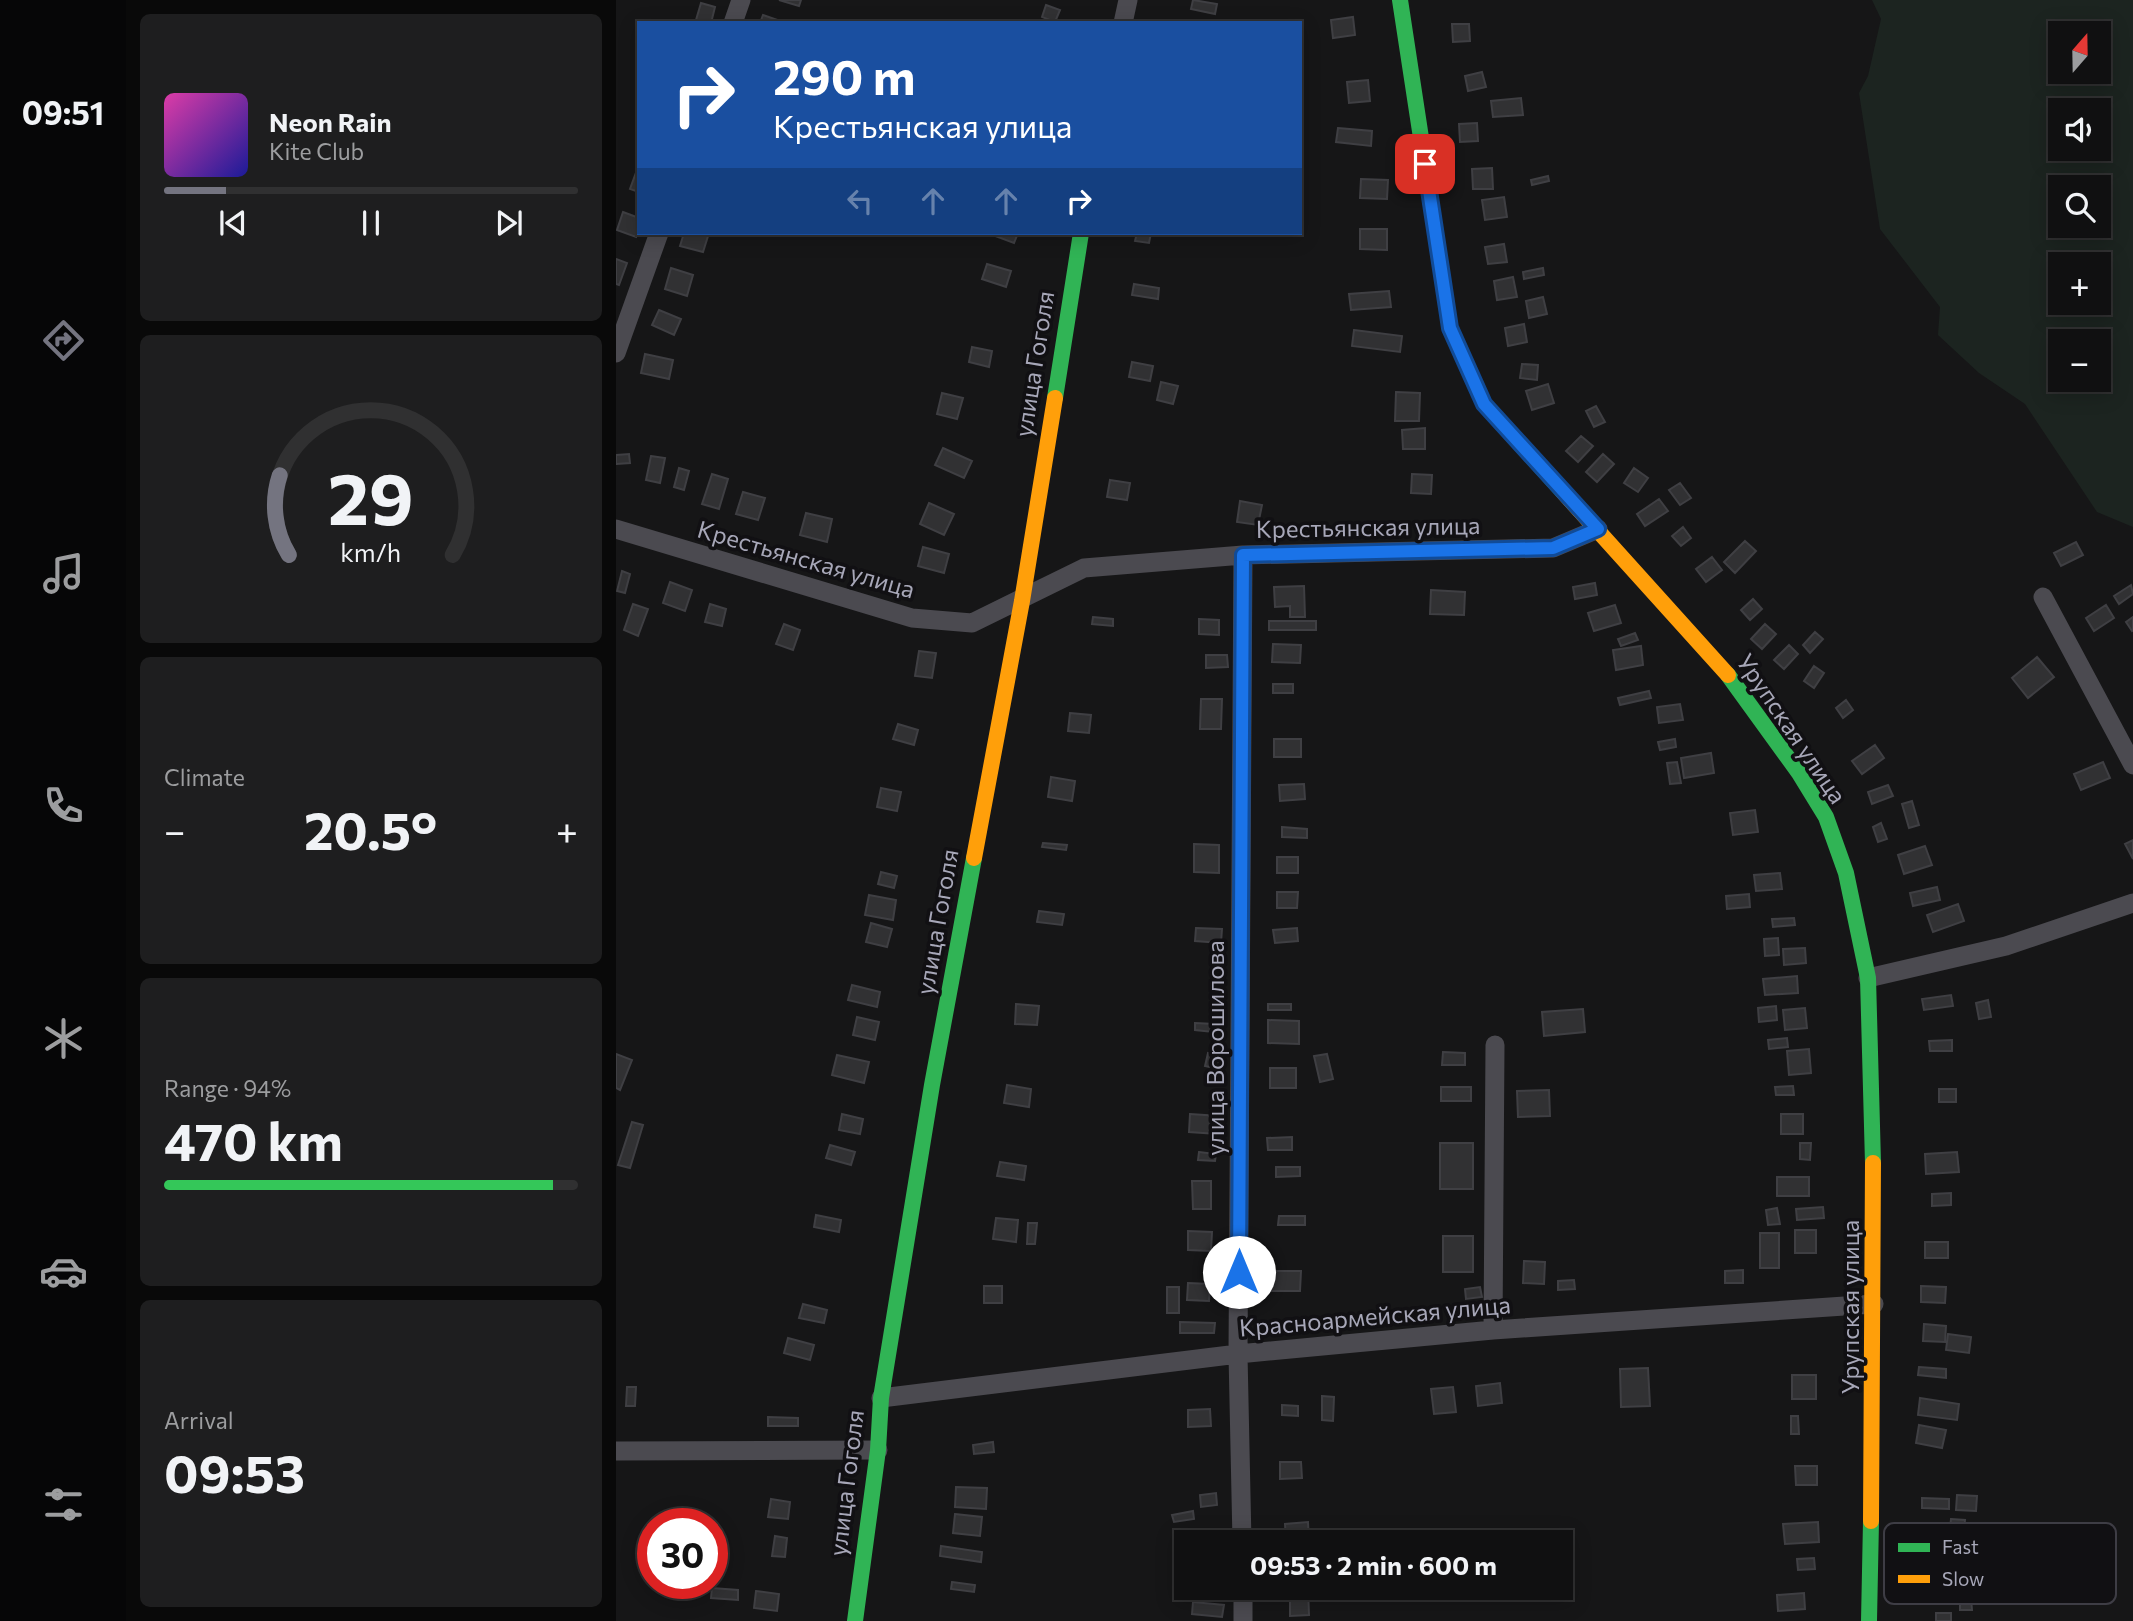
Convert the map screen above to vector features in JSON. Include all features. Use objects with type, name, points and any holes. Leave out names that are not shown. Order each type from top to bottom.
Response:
[{"type":"street","points":[[734,21],[741,0]]},
{"type":"street","points":[[1124,21],[1128,0]]},
{"type":"street","name":"Урупская улица","points":[[1400,0],[1450,328],[1484,404],[1725,671],[1819,806],[1846,873],[1868,978],[1874,1304],[1870,1621]]},
{"type":"street","points":[[616,353],[658,235]]},
{"type":"street","name":"улица Гоголя","points":[[855,1621],[878,1450],[881,1398],[932,1085],[1022,601],[1081,235]]},
{"type":"street","name":"Крестьянская улица","points":[[616,529],[912,618],[972,623],[1022,601],[1084,568],[1243,555],[1553,548],[1598,529]]},
{"type":"street","name":"улица Ворошилова","points":[[1242,1530],[1238,1354],[1243,555]]},
{"type":"street","points":[[2043,597],[2133,765]]},
{"type":"street","points":[[1868,978],[2006,946],[2133,903]]},
{"type":"street","points":[[1493,1330],[1495,1045]]},
{"type":"street","name":"Красноармейская улица","points":[[881,1398],[1238,1354],[1493,1330],[1874,1304]]},
{"type":"street","points":[[616,1451],[878,1450]]},
{"type":"street","points":[[1243,1600],[1243,1621]]},
{"type":"shaded area","points":[[1872,0],[2133,0],[2133,527],[2097,512],[2025,404],[1979,373],[1938,335],[1940,307],[1880,229],[1859,93],[1868,76],[1881,19]]},
{"type":"building","points":[[779,0],[801,0],[799,6]]},
{"type":"building","points":[[1193,0],[1217,4],[1215,14],[1191,9]]},
{"type":"building","points":[[701,3],[715,7],[712,21],[696,20]]},
{"type":"building","points":[[1046,5],[1060,10],[1055,21],[1042,17]]},
{"type":"building","points":[[763,15],[780,21],[761,21]]},
{"type":"building","points":[[1353,17],[1355,35],[1333,38],[1331,20]]},
{"type":"building","points":[[1452,24],[1469,24],[1470,41],[1453,42]]},
{"type":"building","points":[[1482,72],[1486,87],[1468,91],[1465,76]]},
{"type":"building","points":[[1368,80],[1370,101],[1349,103],[1347,82]]},
{"type":"building","points":[[1521,98],[1523,115],[1493,117],[1491,101]]},
{"type":"building","points":[[1477,123],[1478,141],[1460,142],[1459,124]]},
{"type":"building","points":[[1338,128],[1372,131],[1371,146],[1336,142]]},
{"type":"building","points":[[1492,168],[1493,189],[1473,189],[1472,169]]},
{"type":"building","points":[[637,170],[637,191],[630,189]]},
{"type":"building","points":[[1548,176],[1549,181],[1532,185],[1531,180]]},
{"type":"building","points":[[1361,179],[1388,180],[1387,199],[1360,198]]},
{"type":"building","points":[[1504,197],[1507,217],[1485,220],[1482,200]]},
{"type":"building","points":[[623,212],[637,217],[636,237],[617,230]]},
{"type":"building","points":[[1360,229],[1387,229],[1387,250],[1360,249]]},
{"type":"building","points":[[683,235],[708,235],[703,252],[680,246]]},
{"type":"building","points":[[995,235],[1017,235],[1014,243]]},
{"type":"building","points":[[1136,235],[1151,235],[1149,243],[1135,241]]},
{"type":"building","points":[[1504,244],[1507,262],[1488,264],[1485,247]]},
{"type":"building","points":[[616,259],[627,263],[619,285],[616,284]]},
{"type":"building","points":[[987,264],[1011,271],[1006,287],[982,279]]},
{"type":"building","points":[[671,268],[693,275],[687,296],[665,289]]},
{"type":"building","points":[[1543,268],[1544,275],[1524,279],[1523,272]]},
{"type":"building","points":[[1513,277],[1517,297],[1497,300],[1494,281]]},
{"type":"building","points":[[1134,284],[1159,288],[1158,299],[1132,295]]},
{"type":"building","points":[[1389,291],[1391,307],[1351,310],[1349,294]]},
{"type":"building","points":[[1543,297],[1547,314],[1529,318],[1526,301]]},
{"type":"building","points":[[659,310],[681,319],[674,335],[652,325]]},
{"type":"building","points":[[1524,324],[1527,342],[1508,346],[1505,328]]},
{"type":"building","points":[[1354,330],[1402,336],[1400,352],[1352,346]]},
{"type":"building","points":[[972,347],[992,351],[989,367],[969,362]]},
{"type":"building","points":[[645,354],[673,360],[669,379],[641,373]]},
{"type":"building","points":[[1132,362],[1153,366],[1150,381],[1129,377]]},
{"type":"building","points":[[1522,364],[1538,365],[1537,380],[1520,378]]},
{"type":"building","points":[[1161,382],[1178,386],[1173,404],[1157,400]]},
{"type":"building","points":[[1548,384],[1554,403],[1532,410],[1526,391]]},
{"type":"building","points":[[1396,392],[1420,393],[1419,421],[1395,421]]},
{"type":"building","points":[[942,393],[963,398],[957,419],[937,414]]},
{"type":"building","points":[[1596,406],[1605,422],[1594,427],[1586,411]]},
{"type":"building","points":[[1425,428],[1425,449],[1403,449],[1402,430]]},
{"type":"building","points":[[1581,436],[1593,446],[1578,462],[1566,451]]},
{"type":"building","points":[[943,448],[972,461],[964,478],[935,465]]},
{"type":"building","points":[[629,454],[630,463],[616,464],[616,455]]},
{"type":"building","points":[[1603,454],[1614,464],[1597,482],[1586,472]]},
{"type":"building","points":[[651,456],[665,458],[660,483],[646,480]]},
{"type":"building","points":[[679,468],[689,471],[684,490],[674,487]]},
{"type":"building","points":[[1634,468],[1648,478],[1638,492],[1624,483]]},
{"type":"building","points":[[712,474],[728,479],[719,509],[702,504]]},
{"type":"building","points":[[1412,474],[1432,475],[1431,494],[1411,493]]},
{"type":"building","points":[[1110,480],[1130,483],[1127,500],[1107,497]]},
{"type":"building","points":[[1680,483],[1691,498],[1680,505],[1669,490]]},
{"type":"building","points":[[743,492],[765,498],[758,520],[736,514]]},
{"type":"building","points":[[1659,499],[1668,511],[1645,526],[1637,514]]},
{"type":"building","points":[[1240,501],[1262,505],[1258,525],[1237,522]]},
{"type":"building","points":[[929,503],[954,514],[944,535],[920,524]]},
{"type":"building","points":[[806,513],[832,519],[827,542],[800,535]]},
{"type":"building","points":[[1683,527],[1691,538],[1681,546],[1672,536]]},
{"type":"building","points":[[1745,541],[1756,551],[1735,573],[1724,562]]},
{"type":"building","points":[[2076,542],[2083,555],[2061,566],[2054,553]]},
{"type":"building","points":[[923,547],[949,554],[944,573],[918,566]]},
{"type":"building","points":[[1712,557],[1722,570],[1706,582],[1696,569]]},
{"type":"building","points":[[622,571],[630,574],[625,593],[617,591]]},
{"type":"building","points":[[670,582],[692,590],[685,611],[663,603]]},
{"type":"building","points":[[1595,583],[1597,595],[1575,599],[1573,587]]},
{"type":"building","points":[[2131,585],[2133,594],[2119,604],[2114,596]]},
{"type":"building","points":[[1304,586],[1305,617],[1290,617],[1290,606],[1275,607],[1274,587]]},
{"type":"building","points":[[1431,590],[1465,592],[1464,615],[1430,614]]},
{"type":"building","points":[[1753,599],[1762,609],[1750,620],[1741,610]]},
{"type":"building","points":[[633,604],[648,609],[638,636],[624,630]]},
{"type":"building","points":[[710,604],[726,609],[722,626],[705,622]]},
{"type":"building","points":[[1615,605],[1621,623],[1594,631],[1588,613]]},
{"type":"building","points":[[2106,605],[2114,618],[2094,631],[2086,618]]},
{"type":"building","points":[[1093,617],[1113,619],[1113,626],[1092,624]]},
{"type":"building","points":[[2133,617],[2133,630],[2132,631],[2126,622]]},
{"type":"building","points":[[1199,619],[1219,620],[1219,635],[1199,634]]},
{"type":"building","points":[[1269,621],[1316,621],[1316,630],[1269,630]]},
{"type":"building","points":[[784,624],[800,630],[793,650],[776,644]]},
{"type":"building","points":[[1765,624],[1776,634],[1762,649],[1751,639]]},
{"type":"building","points":[[1815,632],[1823,639],[1810,653],[1803,645]]},
{"type":"building","points":[[1635,633],[1638,640],[1621,646],[1618,639]]},
{"type":"building","points":[[1273,644],[1301,645],[1300,663],[1272,662]]},
{"type":"building","points":[[1789,645],[1798,654],[1784,669],[1774,660]]},
{"type":"building","points":[[1641,646],[1643,665],[1616,670],[1613,650]]},
{"type":"building","points":[[919,651],[936,653],[932,678],[915,676]]},
{"type":"building","points":[[1206,655],[1227,655],[1228,667],[1206,668]]},
{"type":"building","points":[[2037,657],[2054,677],[2028,698],[2012,678]]},
{"type":"building","points":[[1814,666],[1824,673],[1814,688],[1804,681]]},
{"type":"building","points":[[1273,684],[1293,684],[1293,693],[1273,693]]},
{"type":"building","points":[[1649,691],[1651,698],[1620,705],[1618,698]]},
{"type":"building","points":[[1201,699],[1222,699],[1221,729],[1200,729]]},
{"type":"building","points":[[1846,700],[1853,710],[1843,718],[1836,708]]},
{"type":"building","points":[[1680,704],[1683,720],[1659,723],[1657,707]]},
{"type":"building","points":[[1070,713],[1091,715],[1089,733],[1068,731]]},
{"type":"building","points":[[898,724],[918,730],[914,745],[893,739]]},
{"type":"building","points":[[1274,739],[1301,739],[1301,757],[1274,757]]},
{"type":"building","points":[[1675,739],[1676,747],[1660,750],[1658,742]]},
{"type":"building","points":[[1875,745],[1884,758],[1862,774],[1852,761]]},
{"type":"building","points":[[1711,753],[1714,773],[1684,778],[1681,758]]},
{"type":"building","points":[[1677,762],[1681,783],[1670,784],[1667,763]]},
{"type":"building","points":[[2103,762],[2110,778],[2081,790],[2074,774]]},
{"type":"building","points":[[1051,777],[1075,781],[1072,801],[1048,797]]},
{"type":"building","points":[[1304,784],[1305,799],[1280,801],[1279,785]]},
{"type":"building","points":[[1888,785],[1893,796],[1872,804],[1868,792]]},
{"type":"building","points":[[881,788],[901,792],[897,811],[877,807]]},
{"type":"building","points":[[1912,801],[1919,825],[1909,828],[1902,804]]},
{"type":"building","points":[[1755,810],[1758,832],[1733,835],[1730,813]]},
{"type":"building","points":[[1881,823],[1887,839],[1878,842],[1873,827]]},
{"type":"building","points":[[1282,827],[1307,829],[1307,838],[1282,837]]},
{"type":"building","points":[[2133,840],[2133,859],[2125,844]]},
{"type":"building","points":[[1043,843],[1067,845],[1066,850],[1042,847]]},
{"type":"building","points":[[1194,844],[1219,845],[1219,873],[1194,872]]},
{"type":"building","points":[[1925,846],[1932,865],[1904,874],[1898,855]]},
{"type":"building","points":[[1277,857],[1298,857],[1298,873],[1277,873]]},
{"type":"building","points":[[881,872],[897,876],[894,888],[878,884]]},
{"type":"building","points":[[1780,873],[1782,889],[1756,891],[1754,875]]},
{"type":"building","points":[[1937,887],[1940,900],[1913,906],[1910,893]]},
{"type":"building","points":[[1277,892],[1298,892],[1297,908],[1277,908]]},
{"type":"building","points":[[1749,894],[1750,907],[1727,909],[1726,896]]},
{"type":"building","points":[[869,895],[896,900],[893,920],[865,915]]},
{"type":"building","points":[[1958,904],[1964,921],[1933,932],[1927,915]]},
{"type":"building","points":[[1039,911],[1064,914],[1062,925],[1037,922]]},
{"type":"building","points":[[1794,918],[1795,925],[1773,927],[1772,919]]},
{"type":"building","points":[[871,923],[892,929],[887,947],[866,942]]},
{"type":"building","points":[[1196,928],[1222,929],[1221,943],[1195,941]]},
{"type":"building","points":[[1297,928],[1298,941],[1275,943],[1273,930]]},
{"type":"building","points":[[1778,938],[1779,955],[1765,956],[1764,939]]},
{"type":"building","points":[[1805,948],[1806,963],[1784,965],[1783,949]]},
{"type":"building","points":[[1797,976],[1798,993],[1765,995],[1763,979]]},
{"type":"building","points":[[852,985],[880,992],[877,1007],[848,1000]]},
{"type":"building","points":[[1951,995],[1953,1006],[1924,1010],[1922,999]]},
{"type":"building","points":[[1988,1000],[1991,1017],[1979,1019],[1976,1003]]},
{"type":"building","points":[[1016,1004],[1039,1006],[1037,1025],[1015,1024]]},
{"type":"building","points":[[1268,1004],[1291,1004],[1291,1010],[1268,1010]]},
{"type":"building","points":[[1776,1006],[1777,1020],[1759,1022],[1758,1008]]},
{"type":"building","points":[[1805,1008],[1807,1028],[1785,1030],[1783,1010]]},
{"type":"building","points":[[1583,1009],[1585,1032],[1544,1036],[1542,1012]]},
{"type":"building","points":[[857,1017],[879,1022],[875,1040],[853,1035]]},
{"type":"building","points":[[1268,1020],[1299,1021],[1299,1044],[1268,1043]]},
{"type":"building","points":[[1195,1023],[1214,1024],[1213,1032],[1195,1030]]},
{"type":"building","points":[[1787,1038],[1788,1047],[1769,1049],[1768,1040]]},
{"type":"building","points":[[1952,1040],[1952,1051],[1930,1051],[1929,1041]]},
{"type":"building","points":[[1809,1049],[1811,1073],[1789,1075],[1787,1051]]},
{"type":"building","points":[[1443,1052],[1465,1053],[1465,1065],[1442,1065]]},
{"type":"building","points":[[1208,1053],[1221,1057],[1219,1069],[1205,1066]]},
{"type":"building","points":[[616,1054],[632,1060],[620,1090],[616,1088]]},
{"type":"building","points":[[1327,1054],[1333,1079],[1320,1082],[1314,1056]]},
{"type":"building","points":[[837,1055],[869,1062],[864,1083],[832,1075]]},
{"type":"building","points":[[1270,1068],[1296,1068],[1296,1088],[1270,1088]]},
{"type":"building","points":[[1007,1085],[1031,1089],[1029,1107],[1004,1103]]},
{"type":"building","points":[[1793,1086],[1794,1095],[1776,1095],[1775,1087]]},
{"type":"building","points":[[1441,1087],[1471,1087],[1471,1101],[1441,1101]]},
{"type":"building","points":[[1939,1089],[1956,1089],[1956,1102],[1939,1102]]},
{"type":"building","points":[[1549,1090],[1550,1116],[1518,1117],[1517,1091]]},
{"type":"building","points":[[842,1114],[863,1119],[860,1134],[839,1130]]},
{"type":"building","points":[[1190,1114],[1219,1116],[1217,1134],[1189,1132]]},
{"type":"building","points":[[1781,1114],[1803,1114],[1803,1134],[1781,1134]]},
{"type":"building","points":[[632,1122],[643,1125],[630,1168],[618,1165]]},
{"type":"building","points":[[1292,1137],[1292,1150],[1268,1150],[1267,1138]]},
{"type":"building","points":[[1440,1143],[1473,1143],[1473,1189],[1440,1189]]},
{"type":"building","points":[[1800,1143],[1811,1143],[1810,1160],[1800,1159]]},
{"type":"building","points":[[830,1145],[855,1152],[851,1165],[826,1158]]},
{"type":"building","points":[[1199,1152],[1216,1154],[1215,1161],[1198,1160]]},
{"type":"building","points":[[1957,1152],[1959,1172],[1926,1174],[1925,1154]]},
{"type":"building","points":[[1000,1162],[1026,1166],[1024,1180],[997,1176]]},
{"type":"building","points":[[1276,1167],[1300,1167],[1300,1176],[1276,1177]]},
{"type":"building","points":[[1777,1177],[1809,1177],[1809,1196],[1777,1196]]},
{"type":"building","points":[[1192,1181],[1211,1181],[1211,1209],[1193,1209]]},
{"type":"building","points":[[1951,1193],[1951,1205],[1932,1206],[1932,1194]]},
{"type":"building","points":[[1823,1207],[1824,1218],[1797,1220],[1796,1209]]},
{"type":"building","points":[[1777,1208],[1780,1224],[1768,1225],[1766,1210]]},
{"type":"building","points":[[816,1215],[841,1220],[839,1232],[814,1227]]},
{"type":"building","points":[[1279,1216],[1305,1216],[1305,1225],[1278,1225]]},
{"type":"building","points":[[996,1218],[1018,1220],[1016,1242],[993,1239]]},
{"type":"building","points":[[1028,1223],[1037,1223],[1035,1244],[1027,1244]]},
{"type":"building","points":[[1795,1230],[1816,1230],[1816,1253],[1795,1253]]},
{"type":"building","points":[[1188,1231],[1212,1232],[1211,1251],[1188,1250]]},
{"type":"building","points":[[1760,1233],[1779,1233],[1779,1268],[1760,1268]]},
{"type":"building","points":[[1443,1236],[1473,1236],[1473,1272],[1443,1272]]},
{"type":"building","points":[[1925,1242],[1948,1242],[1948,1258],[1925,1258]]},
{"type":"building","points":[[1524,1261],[1545,1262],[1544,1284],[1523,1283]]},
{"type":"building","points":[[1743,1270],[1743,1283],[1725,1283],[1725,1271]]},
{"type":"building","points":[[1271,1271],[1301,1271],[1300,1291],[1271,1291]]},
{"type":"building","points":[[1574,1280],[1575,1289],[1558,1290],[1558,1281]]},
{"type":"building","points":[[1188,1283],[1210,1284],[1209,1301],[1187,1300]]},
{"type":"building","points":[[984,1286],[1002,1286],[1002,1303],[984,1303]]},
{"type":"building","points":[[1921,1286],[1946,1287],[1945,1303],[1921,1302]]},
{"type":"building","points":[[1167,1287],[1179,1287],[1179,1313],[1167,1313]]},
{"type":"building","points":[[1480,1287],[1482,1297],[1466,1299],[1465,1289]]},
{"type":"building","points":[[803,1304],[827,1310],[824,1323],[799,1318]]},
{"type":"building","points":[[1180,1322],[1215,1323],[1214,1333],[1180,1333]]},
{"type":"building","points":[[1924,1324],[1946,1326],[1945,1342],[1923,1341]]},
{"type":"building","points":[[1948,1334],[1971,1337],[1969,1353],[1946,1350]]},
{"type":"building","points":[[788,1338],[814,1345],[810,1360],[784,1353]]},
{"type":"building","points":[[1919,1367],[1946,1369],[1946,1378],[1918,1375]]},
{"type":"building","points":[[1648,1368],[1650,1406],[1621,1407],[1620,1369]]},
{"type":"building","points":[[1792,1375],[1816,1375],[1816,1399],[1792,1399]]},
{"type":"building","points":[[1500,1383],[1502,1403],[1478,1406],[1476,1386]]},
{"type":"building","points":[[627,1387],[636,1387],[635,1406],[626,1406]]},
{"type":"building","points":[[1453,1387],[1456,1412],[1434,1414],[1431,1389]]},
{"type":"building","points":[[1322,1396],[1334,1397],[1333,1421],[1322,1420]]},
{"type":"building","points":[[1920,1398],[1959,1404],[1957,1420],[1918,1415]]},
{"type":"building","points":[[1282,1405],[1298,1406],[1298,1416],[1282,1415]]},
{"type":"building","points":[[1210,1409],[1211,1426],[1188,1427],[1188,1410]]},
{"type":"building","points":[[1791,1416],[1798,1416],[1799,1434],[1791,1434]]},
{"type":"building","points":[[768,1417],[798,1418],[798,1426],[768,1426]]},
{"type":"building","points":[[1919,1425],[1946,1430],[1942,1448],[1916,1443]]},
{"type":"building","points":[[993,1442],[994,1452],[974,1454],[973,1445]]},
{"type":"building","points":[[1280,1462],[1301,1462],[1302,1478],[1280,1479]]},
{"type":"building","points":[[1795,1466],[1817,1466],[1817,1485],[1796,1485]]},
{"type":"building","points":[[956,1487],[987,1488],[986,1509],[955,1507]]},
{"type":"building","points":[[1216,1493],[1217,1505],[1201,1507],[1200,1495]]},
{"type":"building","points":[[1957,1495],[1977,1496],[1976,1511],[1956,1510]]},
{"type":"building","points":[[1922,1498],[1949,1499],[1949,1509],[1922,1508]]},
{"type":"building","points":[[771,1499],[790,1502],[788,1519],[768,1517]]},
{"type":"building","points":[[1193,1511],[1194,1519],[1174,1522],[1172,1515]]},
{"type":"building","points":[[955,1514],[982,1517],[980,1536],[953,1533]]},
{"type":"building","points":[[1951,1519],[1965,1520],[1965,1523],[1951,1523]]},
{"type":"building","points":[[1308,1522],[1308,1530],[1285,1530],[1285,1524]]},
{"type":"building","points":[[1818,1522],[1819,1542],[1785,1544],[1783,1524]]},
{"type":"building","points":[[775,1536],[787,1538],[785,1557],[772,1556]]},
{"type":"building","points":[[941,1546],[982,1552],[981,1562],[940,1556]]},
{"type":"building","points":[[1814,1558],[1815,1569],[1798,1570],[1797,1559]]},
{"type":"building","points":[[952,1582],[975,1585],[974,1592],[951,1589]]},
{"type":"building","points":[[728,1589],[738,1590],[738,1600],[724,1599],[728,1599]]},
{"type":"building","points":[[756,1591],[779,1594],[777,1611],[754,1608]]},
{"type":"building","points":[[1804,1593],[1805,1609],[1778,1611],[1777,1595]]},
{"type":"building","points":[[1290,1600],[1308,1600],[1309,1615],[1290,1616]]},
{"type":"building","points":[[1193,1602],[1224,1605],[1222,1617],[1192,1614]]},
{"type":"building","points":[[1960,1604],[1972,1604],[1972,1610],[1960,1610]]},
{"type":"building","points":[[1936,1613],[1951,1613],[1951,1621],[1936,1621]]},
{"type":"traffic: fast","points":[[1400,0],[1450,328],[1484,404],[1563,492]]},
{"type":"traffic: fast","points":[[1055,398],[1081,235]]},
{"type":"traffic: fast","points":[[1728,675],[1799,773],[1826,817],[1846,873],[1868,978],[1873,1163]]},
{"type":"traffic: fast","points":[[855,1621],[878,1450],[881,1398],[932,1085],[974,858]]},
{"type":"traffic: fast","points":[[1869,1621],[1871,1521]]},
{"type":"traffic: slow","points":[[974,858],[1022,601],[1055,398]]},
{"type":"traffic: slow","points":[[1563,492],[1728,675]]},
{"type":"traffic: slow","points":[[1871,1521],[1873,1163]]},
{"type":"route","points":[[1239,1272],[1243,555],[1553,548],[1598,529],[1484,404],[1450,328],[1425,164]]}]
